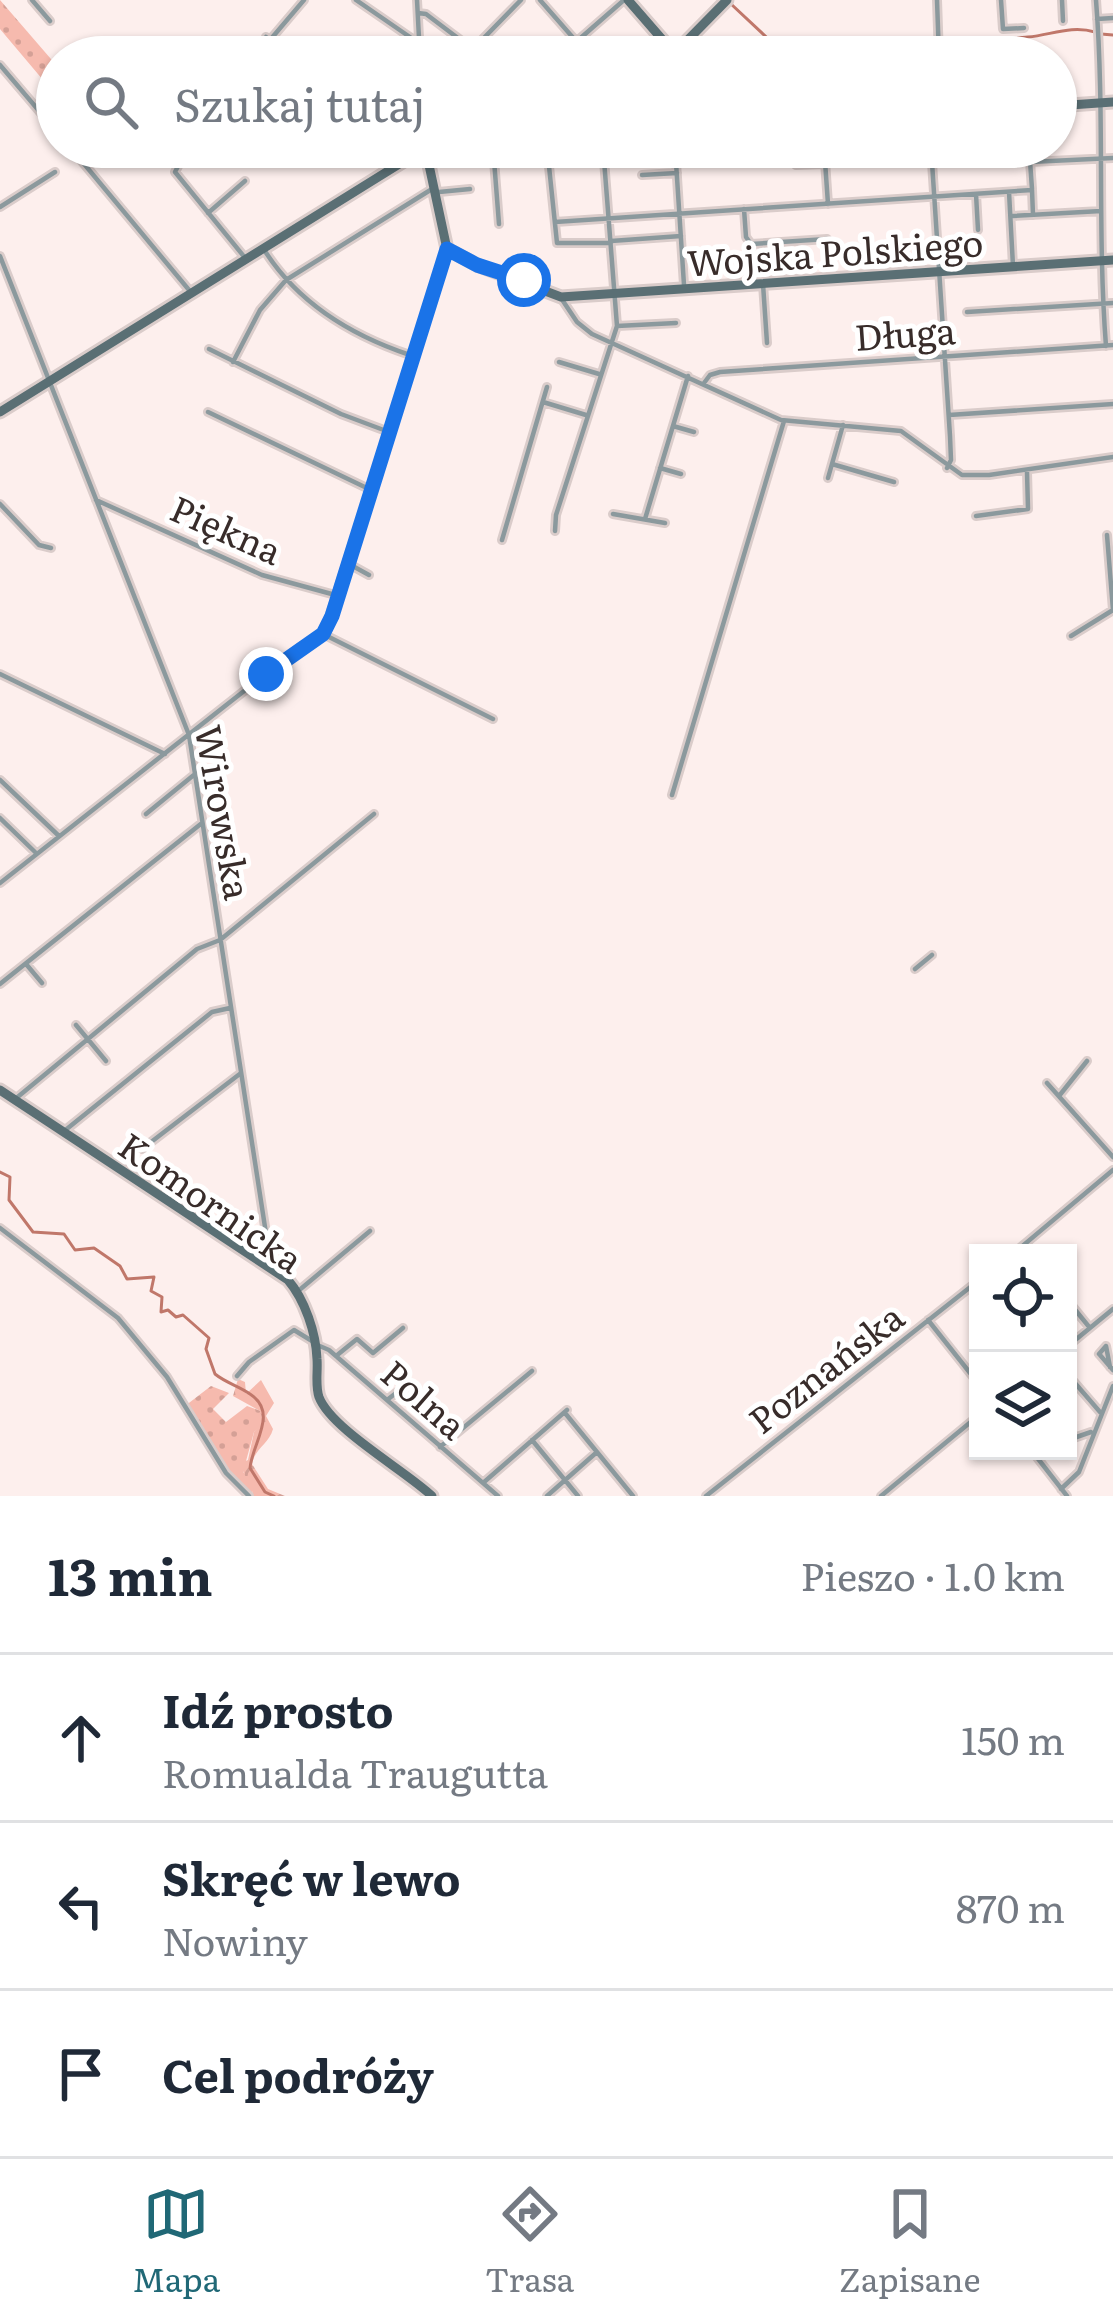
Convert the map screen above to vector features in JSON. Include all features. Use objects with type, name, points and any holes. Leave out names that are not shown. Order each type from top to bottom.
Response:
[{"type":"street","points":[[32,0],[50,22]]},
{"type":"street","points":[[271,36],[304,0]]},
{"type":"street","points":[[356,0],[408,36]]},
{"type":"street","points":[[417,0],[419,36]]},
{"type":"street","points":[[486,36],[521,0]]},
{"type":"street","points":[[540,0],[572,36]]},
{"type":"street","points":[[582,36],[626,0],[656,36]]},
{"type":"street","points":[[692,36],[727,0]]},
{"type":"street","points":[[937,0],[940,36]]},
{"type":"street","points":[[1001,0],[1003,29],[1024,28]]},
{"type":"street","points":[[1062,0],[1064,21]]},
{"type":"street","points":[[1096,0],[1108,102],[1101,158],[1100,261],[1109,345]]},
{"type":"street","points":[[418,13],[455,36]]},
{"type":"street","points":[[1097,19],[1113,17]]},
{"type":"street","points":[[1099,47],[1113,46]]},
{"type":"street","points":[[0,65],[36,107]]},
{"type":"street","points":[[1077,104],[1108,102]]},
{"type":"street","points":[[1077,159],[1113,158]]},
{"type":"street","points":[[87,168],[190,292]]},
{"type":"street","points":[[175,168],[246,259]]},
{"type":"street","points":[[0,412],[392,168]]},
{"type":"street","points":[[0,883],[300,647],[323,634],[447,249],[428,168]]},
{"type":"street","points":[[495,168],[499,224]]},
{"type":"street","points":[[548,168],[552,219],[560,246],[681,236]]},
{"type":"street","points":[[555,531],[556,515],[616,326],[605,168]]},
{"type":"street","points":[[676,168],[685,289]]},
{"type":"street","points":[[825,168],[828,204]]},
{"type":"street","points":[[933,168],[949,415],[951,460],[947,468]]},
{"type":"street","points":[[1030,168],[1034,215]]},
{"type":"street","points":[[0,207],[55,172]]},
{"type":"street","points":[[642,175],[676,173]]},
{"type":"street","points":[[208,213],[245,181]]},
{"type":"street","points":[[233,362],[258,313],[286,280],[432,190],[470,189]]},
{"type":"street","points":[[555,222],[1032,190]]},
{"type":"street","points":[[1009,192],[1012,266]]},
{"type":"street","points":[[976,194],[978,230]]},
{"type":"street","points":[[744,209],[751,244],[827,239]]},
{"type":"street","points":[[1012,216],[1100,211]]},
{"type":"street","points":[[263,248],[286,280],[326,316],[413,356]]},
{"type":"street","points":[[447,249],[562,299],[580,325],[609,343],[784,421],[901,431],[947,468],[973,477],[1113,457]]},
{"type":"street","name":"Wirowska","points":[[0,256],[189,735],[267,1244],[266,1264]]},
{"type":"street","name":"Wojska Polskiego","points":[[562,299],[1113,260]]},
{"type":"street","points":[[763,284],[767,344]]},
{"type":"street","points":[[967,312],[1113,303]]},
{"type":"street","points":[[616,326],[676,323]]},
{"type":"street","name":"Długa","points":[[704,383],[720,372],[1109,345]]},
{"type":"street","points":[[209,349],[341,414],[389,432]]},
{"type":"street","points":[[559,362],[599,374]]},
{"type":"street","points":[[645,519],[688,376]]},
{"type":"street","points":[[502,540],[547,387]]},
{"type":"street","points":[[543,402],[586,415]]},
{"type":"street","points":[[949,415],[1113,404]]},
{"type":"street","points":[[208,412],[371,490]]},
{"type":"street","points":[[672,795],[784,421]]},
{"type":"street","points":[[828,478],[843,425]]},
{"type":"street","points":[[673,426],[694,432]]},
{"type":"street","points":[[832,464],[894,482]]},
{"type":"street","points":[[661,468],[681,474]]},
{"type":"street","points":[[976,516],[1028,509],[1027,470]]},
{"type":"street","name":"Piękna","points":[[96,500],[262,575],[339,596]]},
{"type":"street","points":[[0,504],[39,545],[51,548]]},
{"type":"street","points":[[613,514],[665,523]]},
{"type":"street","points":[[1071,636],[1113,610],[1107,535]]},
{"type":"street","points":[[349,564],[369,575]]},
{"type":"street","points":[[323,634],[492,717]]},
{"type":"street","points":[[0,674],[165,754]]},
{"type":"street","points":[[146,814],[194,774]]},
{"type":"street","points":[[0,780],[58,836]]},
{"type":"street","points":[[14,1100],[197,949],[220,940],[374,814]]},
{"type":"street","points":[[0,818],[36,854]]},
{"type":"street","points":[[0,984],[202,823]]},
{"type":"street","points":[[915,970],[932,955]]},
{"type":"street","points":[[26,964],[42,983]]},
{"type":"street","points":[[63,1132],[212,1012],[231,1008]]},
{"type":"street","points":[[76,1025],[106,1061]]},
{"type":"street","points":[[1059,1096],[1087,1060]]},
{"type":"street","points":[[142,1149],[241,1073]]},
{"type":"street","points":[[1048,1083],[1113,1157]]},
{"type":"street","name":"Komornicka","points":[[0,1090],[266,1264],[297,1292],[315,1342],[317,1387],[324,1406],[375,1454],[432,1496]]},
{"type":"street","points":[[1025,1244],[1113,1171]]},
{"type":"street","points":[[0,1228],[118,1318],[160,1367],[226,1473],[249,1496]]},
{"type":"street","points":[[297,1292],[370,1231]]},
{"type":"street","name":"Poznańska","points":[[706,1496],[969,1288]]},
{"type":"street","points":[[1077,1339],[1113,1309]]},
{"type":"street","points":[[1077,1312],[1090,1328]]},
{"type":"street","points":[[928,1320],[969,1372]]},
{"type":"street","points":[[336,1355],[357,1339],[373,1353],[403,1328]]},
{"type":"street","points":[[237,1376],[295,1330],[315,1342]]},
{"type":"street","name":"Polna","points":[[315,1342],[499,1496]]},
{"type":"street","points":[[440,1447],[532,1371]]},
{"type":"street","points":[[1077,1385],[1100,1412]]},
{"type":"street","points":[[388,1400],[405,1386]]},
{"type":"street","points":[[1061,1489],[1078,1474],[1113,1386]]},
{"type":"street","points":[[483,1483],[566,1412],[633,1496]]},
{"type":"street","points":[[880,1496],[969,1423]]},
{"type":"street","points":[[1077,1435],[1093,1432]]},
{"type":"street","points":[[532,1440],[578,1496]]},
{"type":"street","points":[[547,1496],[597,1452]]},
{"type":"street","points":[[1039,1460],[1066,1496]]},
{"type":"green space","points":[[0,0],[36,42],[36,72],[0,29]]},
{"type":"green space","points":[[238,1379],[245,1382],[246,1394],[261,1380],[274,1403],[266,1416],[273,1429],[252,1464],[268,1489],[285,1496],[253,1496],[241,1463],[248,1460],[254,1432],[263,1421],[260,1411],[233,1396]]},
{"type":"green space","points":[[211,1386],[229,1393],[213,1409],[226,1422],[247,1406],[261,1411],[263,1424],[254,1432],[243,1472],[251,1480],[253,1496],[227,1473],[185,1406]]},
{"type":"waterway","points":[[731,4],[765,36]]},
{"type":"waterway","points":[[1036,36],[1069,30],[1095,32]]},
{"type":"waterway","points":[[1101,34],[1113,35]]},
{"type":"waterway","points":[[0,1172],[10,1177],[9,1200],[33,1232],[64,1234],[75,1250],[94,1248],[120,1266],[127,1279],[154,1277],[151,1291],[162,1297],[161,1312],[183,1315],[209,1338],[206,1349],[215,1374],[250,1394],[263,1410],[250,1468],[265,1492],[274,1496]]},
{"type":"route","points":[[266,674],[323,634],[332,616],[447,249],[477,265],[524,280]]}]
